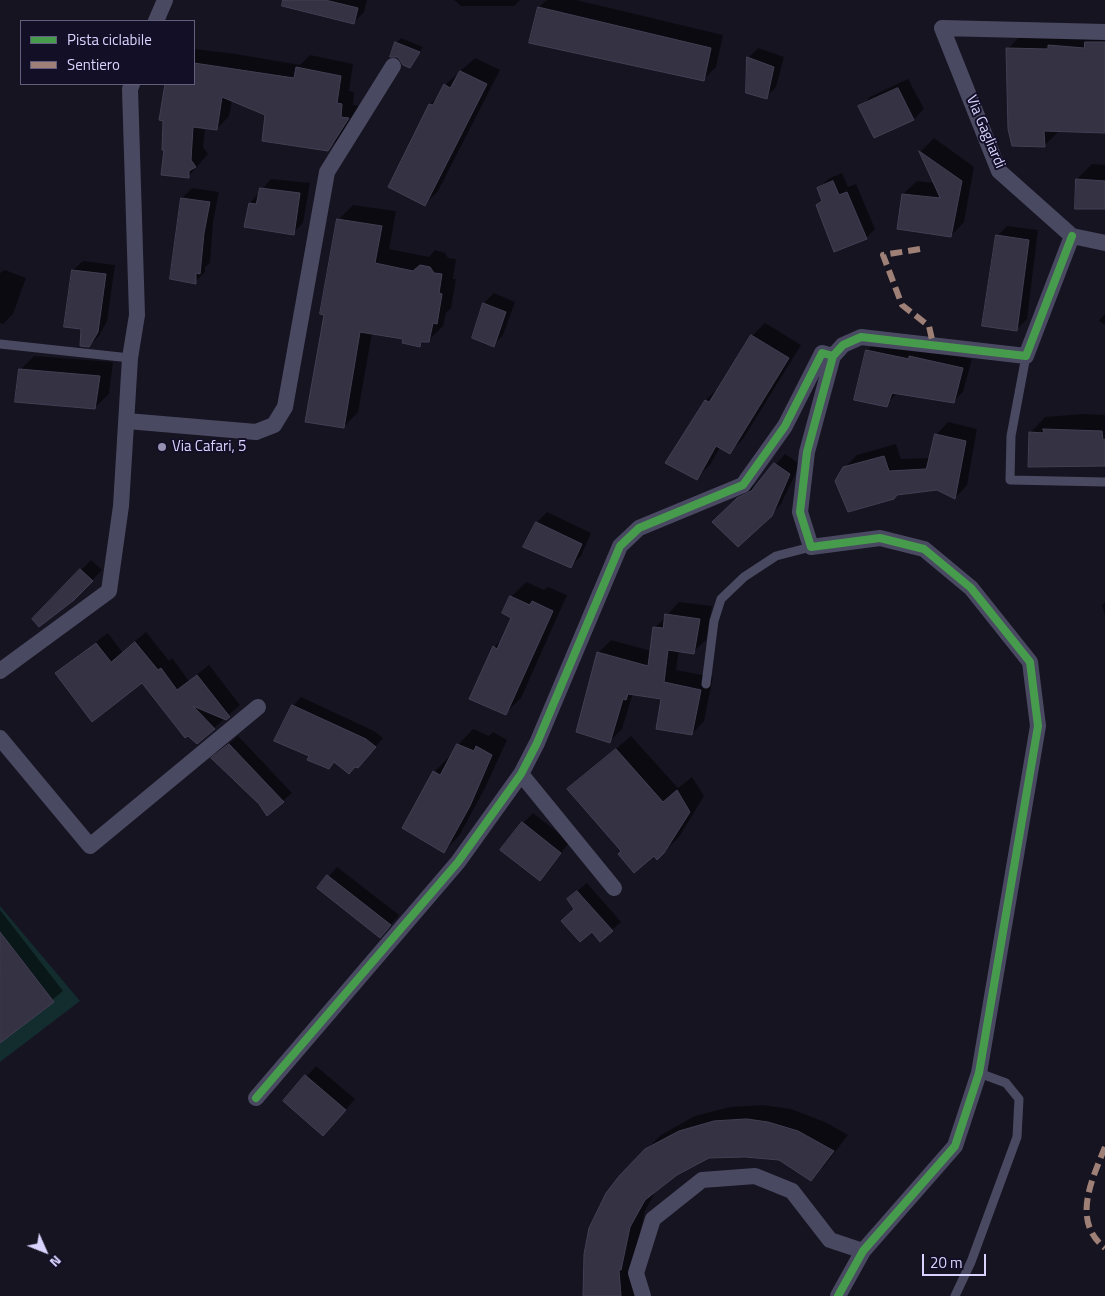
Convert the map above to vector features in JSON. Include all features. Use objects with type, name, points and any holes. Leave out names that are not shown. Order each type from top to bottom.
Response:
[{"type":"street","points":[[156,20],[165,0]]},
{"type":"street","name":"Via Gagliardi","points":[[1105,32],[942,28],[999,171],[1072,236],[1105,243]]},
{"type":"street","points":[[127,421],[256,432],[274,425],[285,406],[327,172],[393,66]]},
{"type":"street","points":[[0,671],[108,591],[121,506],[130,358],[137,315],[130,89],[132,85]]},
{"type":"street","points":[[838,1296],[863,1252],[955,1146],[979,1073],[1038,726],[1030,662],[971,588],[924,549],[880,538],[811,547],[800,512],[807,452],[832,356],[842,345],[861,337],[1026,356],[1072,236]]},
{"type":"street","points":[[256,1098],[458,862],[521,774],[537,743],[620,546],[639,528],[743,485],[785,426],[822,353],[832,356]]},
{"type":"street","points":[[0,738],[90,846],[258,707]]},
{"type":"street","points":[[521,774],[614,888]]},
{"type":"street","points":[[643,1296],[636,1273],[653,1219],[702,1180],[755,1176],[792,1191],[830,1240],[863,1252]]},
{"type":"lane","points":[[0,344],[130,358]]},
{"type":"lane","points":[[1026,356],[1012,436],[1010,480],[1105,482]]},
{"type":"lane","points":[[706,684],[714,621],[721,599],[744,577],[776,556],[811,547]]},
{"type":"lane","points":[[955,1296],[971,1262],[1016,1137],[1019,1099],[1006,1083],[979,1073]]},
{"type":"green space","points":[[0,906],[80,1001],[0,1062]]},
{"type":"building","points":[[283,0],[325,0],[358,8],[354,24],[282,6]]},
{"type":"building","points":[[538,7],[711,48],[704,81],[529,43]]},
{"type":"building","points":[[395,42],[420,52],[410,68],[403,65],[398,57],[390,57]]},
{"type":"building","points":[[1085,42],[1105,42],[1105,133],[1044,131],[1045,147],[1012,146],[1008,129],[1006,48],[1048,49],[1048,45],[1084,48]]},
{"type":"building","points":[[747,57],[774,67],[767,99],[746,93]]},
{"type":"building","points":[[195,63],[294,78],[296,67],[341,76],[337,103],[342,104],[341,117],[349,118],[328,151],[262,141],[265,115],[222,97],[217,130],[193,127],[191,160],[196,167],[189,171],[189,178],[161,175],[164,150],[162,150],[163,121],[159,120],[165,85],[195,85]]},
{"type":"building","points":[[460,71],[487,84],[425,206],[388,187],[429,104],[433,105],[444,84],[450,88]]},
{"type":"building","points":[[898,88],[914,120],[874,138],[858,106]]},
{"type":"building","points":[[919,151],[962,181],[951,237],[897,229],[902,194],[940,198]]},
{"type":"building","points":[[1076,179],[1105,181],[1105,209],[1075,209]]},
{"type":"building","points":[[833,181],[839,195],[847,192],[867,239],[834,252],[816,205],[822,201],[817,188]]},
{"type":"building","points":[[260,188],[300,193],[294,235],[244,227],[249,203],[256,204]]},
{"type":"building","points":[[181,198],[210,202],[204,233],[200,274],[196,273],[196,284],[170,279]]},
{"type":"building","points":[[337,219],[382,226],[375,263],[413,271],[420,265],[430,267],[434,273],[442,274],[439,293],[442,294],[437,324],[433,323],[429,342],[421,342],[420,347],[402,343],[403,339],[360,332],[344,428],[305,422],[324,315],[320,314]]},
{"type":"building","points":[[996,235],[1029,240],[1017,331],[982,326]]},
{"type":"building","points":[[72,270],[106,274],[98,332],[89,347],[80,346],[81,329],[64,327]]},
{"type":"building","points":[[483,303],[506,312],[494,347],[472,338]]},
{"type":"building","points":[[751,335],[789,358],[730,454],[716,446],[697,480],[665,463],[705,400],[709,402]]},
{"type":"building","points":[[866,350],[909,359],[909,356],[963,368],[954,403],[892,393],[887,407],[854,400]]},
{"type":"building","points":[[19,369],[100,376],[95,409],[15,402]]},
{"type":"building","points":[[1043,429],[1102,431],[1103,440],[1105,439],[1105,466],[1028,467],[1029,432],[1044,433]]},
{"type":"building","points":[[935,434],[966,441],[955,499],[937,490],[897,495],[894,499],[848,512],[835,481],[843,467],[884,456],[889,471],[926,469]]},
{"type":"building","points":[[774,463],[790,474],[772,516],[738,547],[712,522],[737,498],[751,491]]},
{"type":"building","points":[[536,522],[582,544],[571,568],[523,547]]},
{"type":"building","points":[[80,569],[93,581],[74,600],[39,627],[32,619]]},
{"type":"building","points":[[510,596],[530,605],[532,601],[553,611],[506,715],[469,699],[493,646],[497,649],[511,618],[502,613]]},
{"type":"building","points":[[665,614],[700,619],[694,654],[668,650],[664,682],[701,690],[692,735],[656,729],[661,699],[628,694],[626,700],[623,699],[610,743],[576,732],[597,652],[648,666],[653,627],[663,628]]},
{"type":"building","points":[[135,642],[158,670],[161,668],[177,690],[197,675],[230,717],[226,720],[193,706],[215,729],[197,744],[188,736],[185,738],[142,683],[92,722],[55,673],[96,643],[111,662]]},
{"type":"building","points":[[292,705],[366,739],[376,747],[358,768],[355,767],[349,774],[334,762],[329,769],[307,760],[309,756],[274,741]]},
{"type":"building","points":[[229,744],[284,802],[267,816],[259,804],[211,758]]},
{"type":"building","points":[[457,744],[474,751],[476,746],[492,755],[470,806],[444,853],[402,828],[433,771],[440,775]]},
{"type":"building","points":[[616,749],[663,802],[677,790],[690,812],[664,853],[657,860],[654,856],[634,873],[618,854],[621,851],[567,789]]},
{"type":"building","points":[[522,822],[561,853],[540,881],[500,850]]},
{"type":"building","points":[[327,875],[391,925],[380,938],[317,888]]},
{"type":"building","points":[[577,891],[613,931],[600,942],[592,932],[580,942],[561,921],[574,909],[567,899]]},
{"type":"building","points":[[0,932],[54,1002],[0,1043]]},
{"type":"building","points":[[305,1075],[346,1110],[323,1136],[283,1101]]},
{"type":"building","points":[[747,1119],[768,1122],[798,1131],[834,1151],[811,1181],[779,1160],[745,1157],[709,1158],[677,1175],[645,1200],[630,1227],[621,1270],[619,1270],[621,1296],[583,1296],[584,1254],[589,1228],[606,1193],[620,1175],[645,1149],[679,1131],[714,1121]]},
{"type":"marked path","points":[[920,249],[883,255],[902,305],[929,326],[933,344]]},
{"type":"marked path","points":[[1105,1147],[1090,1186],[1087,1200],[1089,1225],[1095,1237],[1105,1248]]},
{"type":"cycle path","points":[[838,1296],[863,1251],[955,1146],[979,1073],[1038,726],[1030,662],[971,588],[924,549],[880,538],[811,547],[800,512],[807,452],[833,356],[843,345],[861,337],[1026,356],[1072,236]]},
{"type":"cycle path","points":[[256,1098],[458,862],[521,774],[537,743],[620,546],[639,528],[743,485],[785,426],[822,353],[833,356]]},
{"type":"place","name":"Via Cafari, 5","points":[[162,447]]}]
